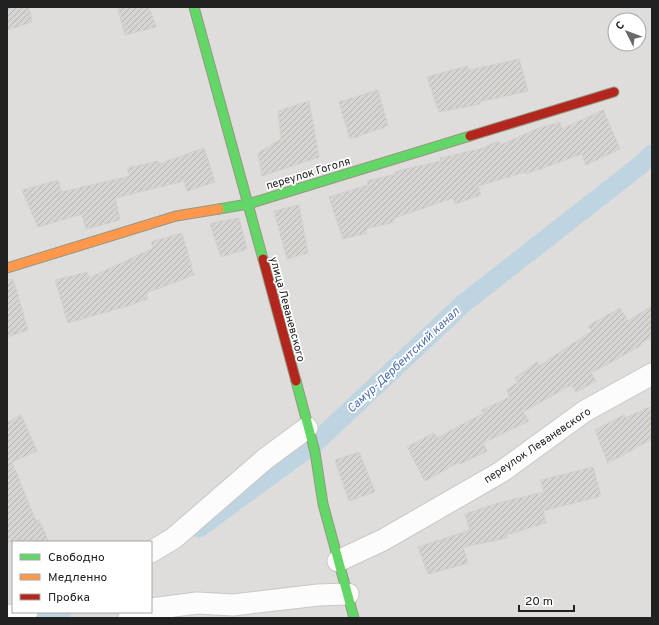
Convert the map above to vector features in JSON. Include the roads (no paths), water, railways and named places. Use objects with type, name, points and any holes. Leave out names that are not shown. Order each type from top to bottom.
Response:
[{"type":"street","name":"улица Леваневского","points":[[194,7],[314,452],[323,504],[354,618]]},
{"type":"street","name":"переулок Гоголя","points":[[7,268],[176,216],[248,204],[614,92]]},
{"type":"street","name":"переулок Леваневского","points":[[338,561],[383,540],[501,472],[585,411],[652,374]]},
{"type":"street","points":[[152,551],[174,538],[265,459],[309,433]]},
{"type":"street","points":[[152,608],[197,603],[233,604],[318,595],[348,594]]},
{"type":"street","points":[[7,616],[22,613]]},
{"type":"street","points":[[129,618],[141,613]]},
{"type":"waterway","name":"Самур-Дербентский канал","points":[[199,528],[315,443],[464,303],[638,167],[652,154]]},
{"type":"waterway","name":"Самур-Дербентский канал","points":[[46,618],[59,613]]}]
